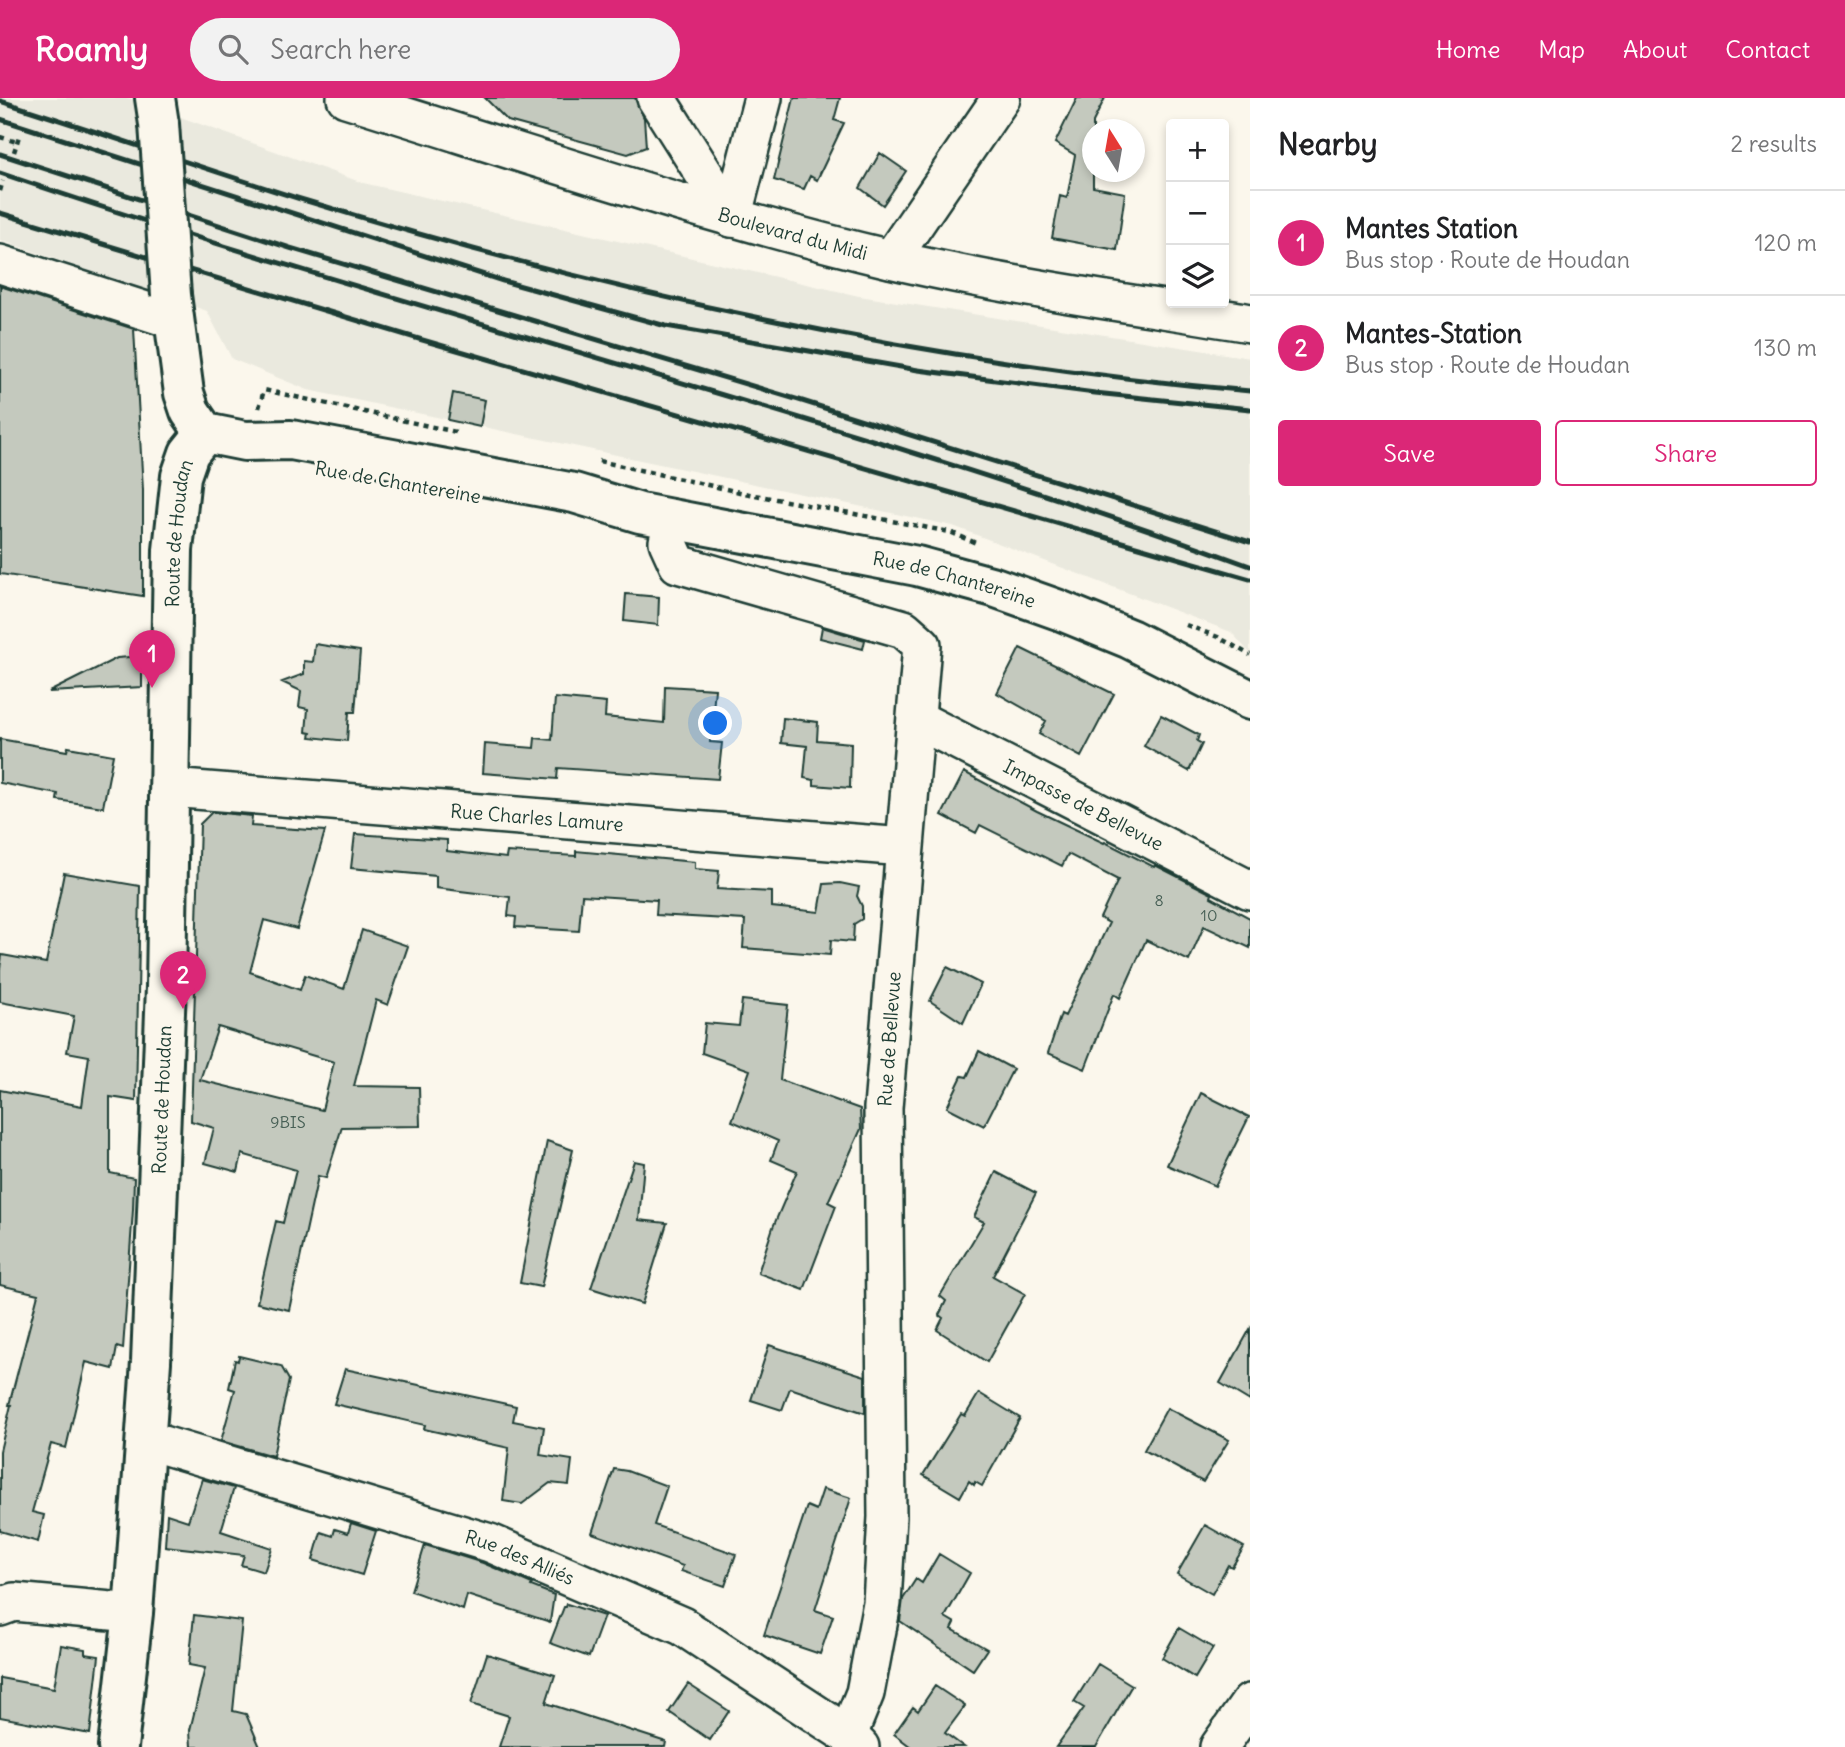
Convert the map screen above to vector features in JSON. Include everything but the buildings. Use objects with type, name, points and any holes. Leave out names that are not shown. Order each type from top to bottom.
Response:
[{"type":"main road","name":"Route de Houdan","points":[[118,1747],[133,1613],[146,1440],[166,987],[173,550],[181,476],[189,453],[205,433],[190,411],[184,393],[173,307],[157,111]]},
{"type":"main road","name":"Rue de Chantereine","points":[[205,433],[245,441],[290,440],[574,493],[657,516],[917,566],[994,587],[1059,610],[1130,639],[1250,700]]},
{"type":"street","name":"Boulevard du Midi","points":[[346,98],[732,218],[891,259],[1021,286],[1250,323]]},
{"type":"street","points":[[656,98],[732,218]]},
{"type":"street","points":[[732,218],[763,98]]},
{"type":"street","points":[[891,259],[1000,98]]},
{"type":"street","points":[[0,264],[173,307]]},
{"type":"street","name":"Rue de Bellevue","points":[[657,516],[678,564],[904,629],[922,645],[918,720],[904,848],[883,1108],[887,1517],[882,1602],[854,1741]]},
{"type":"street","name":"Impasse de Bellevue","points":[[918,720],[1250,890]]},
{"type":"street","name":"Rue Charles Lamure","points":[[170,788],[904,848]]},
{"type":"street","name":"Rue des Alliés","points":[[146,1440],[490,1544],[682,1626],[854,1741]]},
{"type":"street","points":[[0,1607],[14,1602],[133,1613]]},
{"type":"street","points":[[1219,1747],[1250,1703]]},
{"type":"path","points":[[14,152],[20,133]]},
{"type":"path","points":[[0,137],[17,142]]},
{"type":"path","points":[[0,191],[3,181]]},
{"type":"shaded area","points":[[0,98],[128,98],[363,183],[859,296],[1250,358],[1250,653],[1231,632],[953,526],[308,390],[232,359],[207,311],[0,240]]},
{"type":"railway","points":[[0,101],[307,201],[423,235],[656,295],[774,321],[1011,363],[1250,391]]},
{"type":"railway","points":[[0,119],[503,281],[666,326],[918,370],[1095,393],[1250,409]]},
{"type":"railway","points":[[0,154],[290,248],[799,400],[1250,542]]},
{"type":"railway","points":[[0,173],[312,273],[940,461],[1250,566]]},
{"type":"railway","points":[[0,213],[419,339],[1250,579]]},
{"type":"place","name":"Mantes Station","points":[[152,688]]},
{"type":"place","name":"Mantes-Station","points":[[183,1009]]}]
